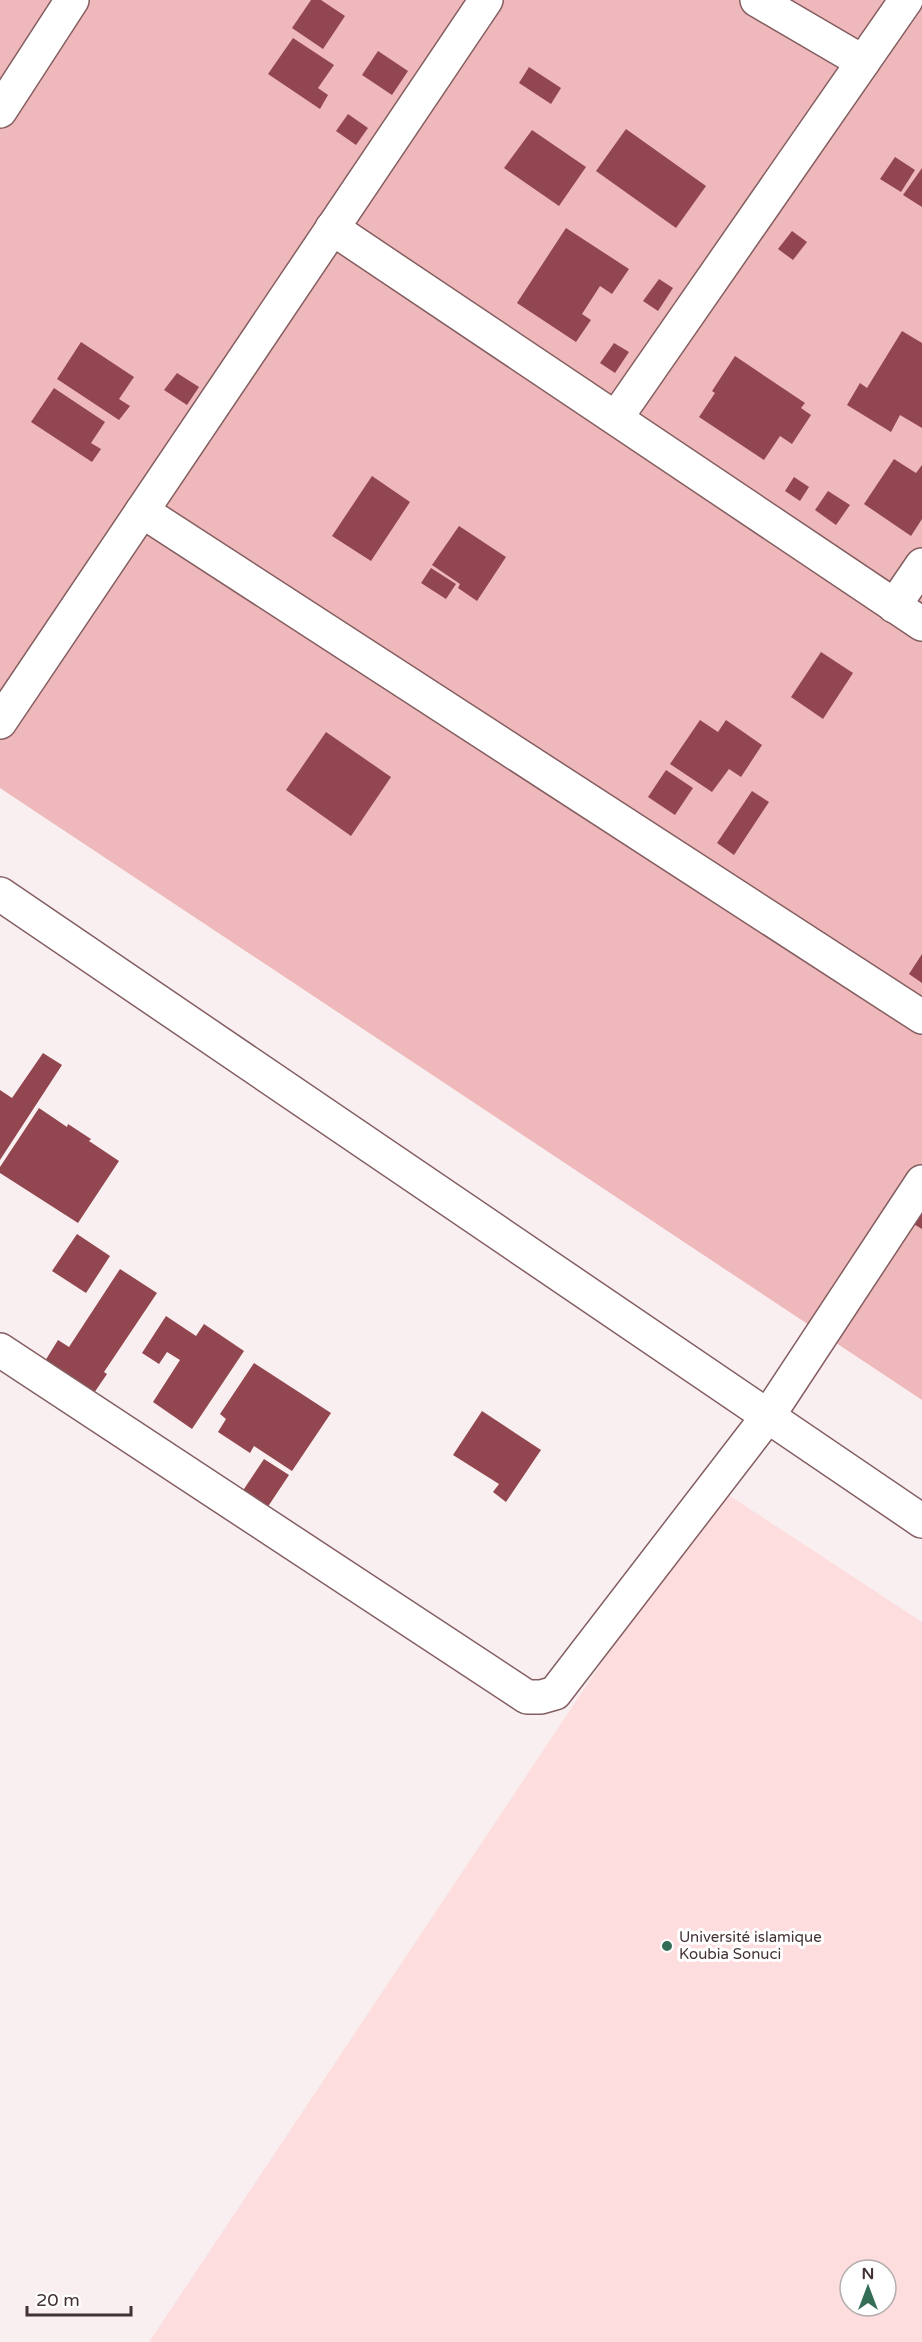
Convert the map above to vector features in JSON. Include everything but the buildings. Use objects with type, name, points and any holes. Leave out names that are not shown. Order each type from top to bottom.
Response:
[{"type":"street","points":[[0,111],[72,0]]},
{"type":"street","points":[[0,722],[486,0]]},
{"type":"street","points":[[758,0],[863,62]]},
{"type":"street","points":[[616,418],[906,0]]},
{"type":"street","points":[[332,228],[922,624]]},
{"type":"street","points":[[142,512],[922,1017]]},
{"type":"street","points":[[894,606],[922,565]]},
{"type":"street","points":[[0,894],[922,1521]]},
{"type":"street","points":[[0,1350],[527,1697],[541,1697],[555,1693],[768,1416],[922,1182]]},
{"type":"shaded area","points":[[0,0],[922,0],[922,1400],[0,788]]},
{"type":"shaded area","name":"Université islamique Koubia Sonuci","points":[[718,1488],[922,1622],[922,2342],[149,2342]]},
{"type":"place","name":"Université islamique Koubia Sonuci","points":[[667,1946]]}]
